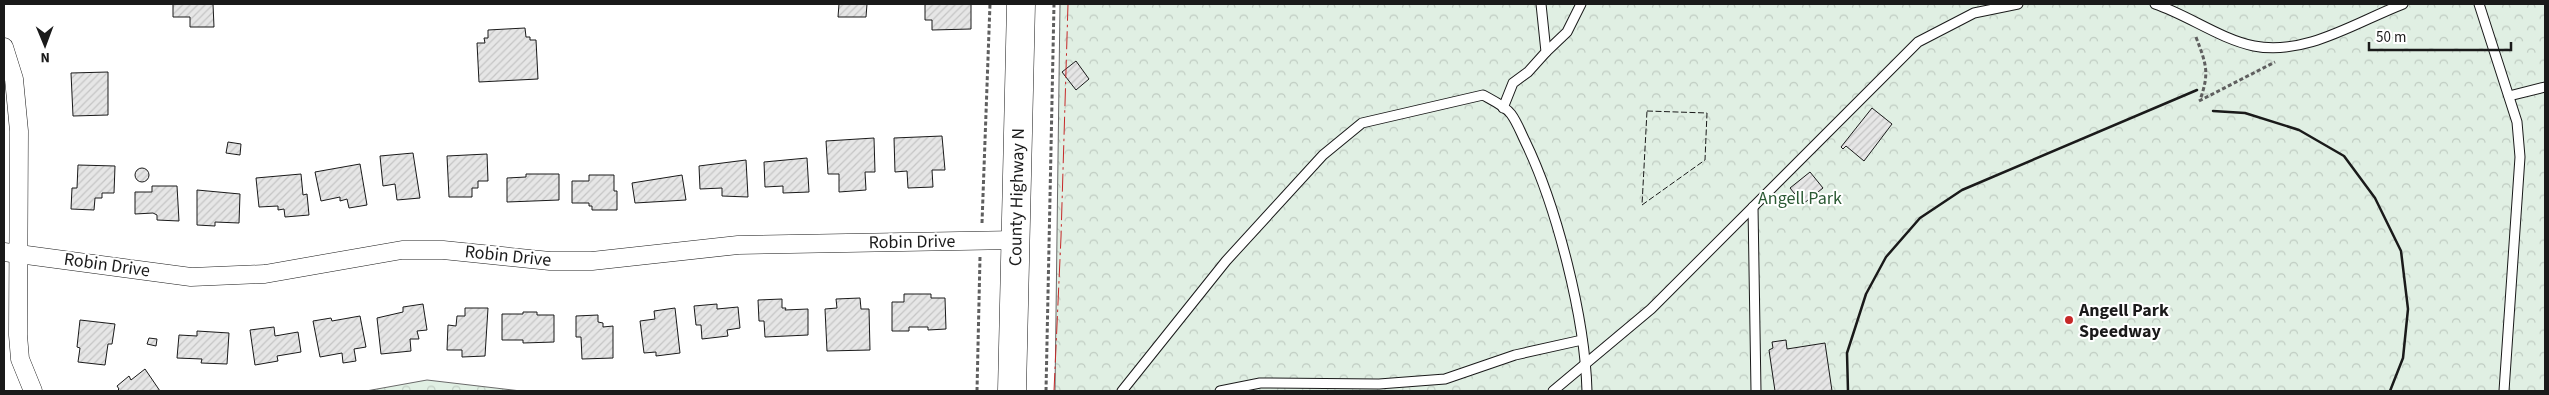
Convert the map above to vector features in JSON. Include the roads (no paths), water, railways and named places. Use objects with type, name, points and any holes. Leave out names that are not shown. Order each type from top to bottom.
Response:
[{"type":"main road","name":"County Highway N","points":[[1012,391],[1021,4]]},
{"type":"street","points":[[4,47],[14,79],[19,131],[11,252],[20,359],[33,391]]},
{"type":"street","name":"Robin Drive","points":[[11,252],[191,277],[210,277],[265,274],[402,250],[443,250],[550,261],[592,262],[738,245],[1016,240]]},
{"type":"lane","points":[[1541,4],[1546,52]]},
{"type":"lane","points":[[1503,108],[1513,83],[1528,72],[1567,32],[1581,4]]},
{"type":"lane","points":[[1553,391],[1651,309],[1918,42],[1974,13],[2018,4]]},
{"type":"lane","points":[[2155,4],[2181,13],[2206,28],[2253,46],[2273,48],[2316,41],[2403,4]]},
{"type":"lane","points":[[2479,4],[2517,122],[2520,166],[2504,391]]},
{"type":"lane","points":[[2509,96],[2545,87]]},
{"type":"lane","points":[[1122,391],[1233,254],[1322,155],[1362,123],[1483,95],[1511,114],[1536,163],[1558,234],[1575,300],[1586,365],[1586,391]]},
{"type":"lane","points":[[1753,207],[1756,391]]},
{"type":"lane","points":[[1220,391],[1260,383],[1379,384],[1444,379],[1514,355],[1582,340]]},
{"type":"place","name":"Angell Park Speedway","points":[[2069,320]]},
{"type":"park label","name":"Angell Park","points":[[1800,198]]}]
